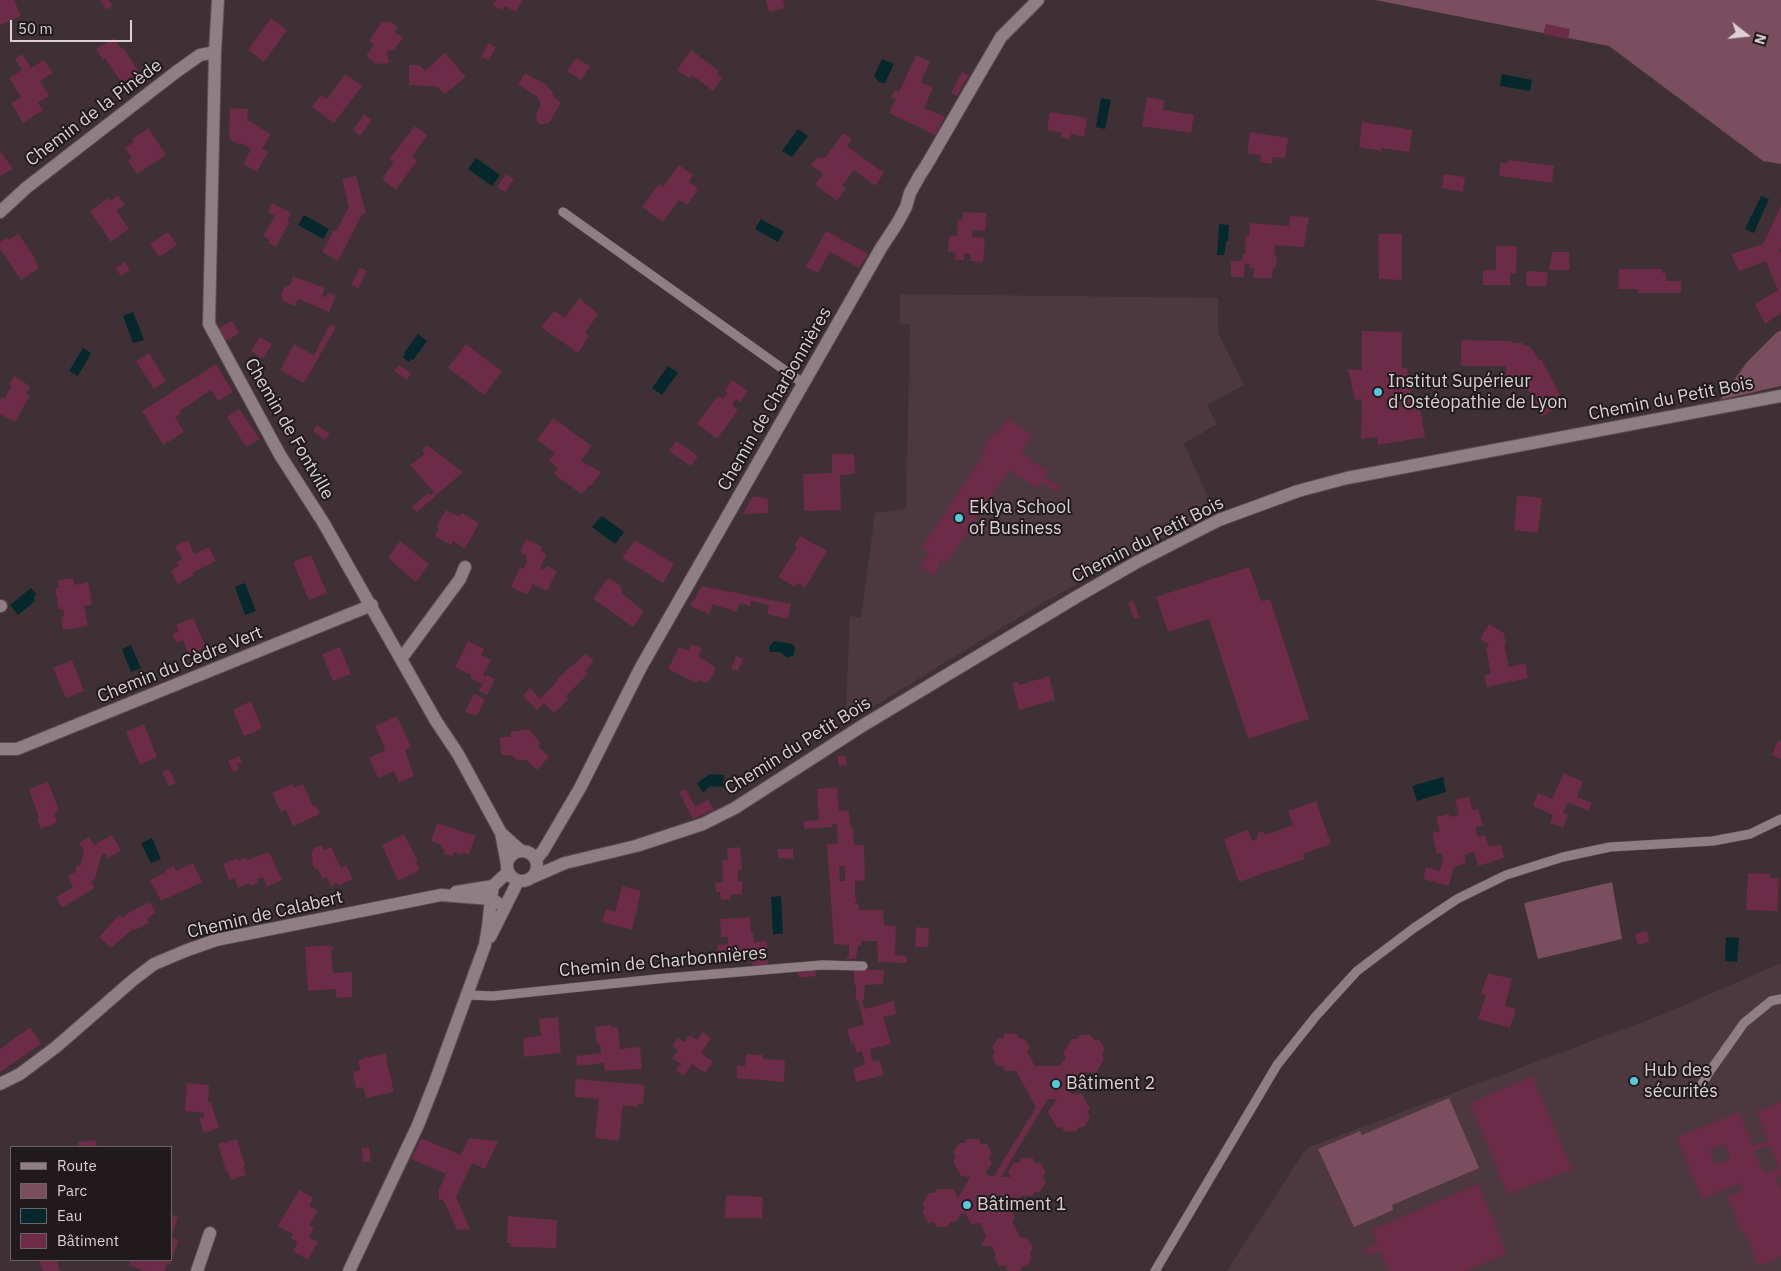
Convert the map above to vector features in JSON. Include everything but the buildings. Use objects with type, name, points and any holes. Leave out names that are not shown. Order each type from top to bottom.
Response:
[{"type":"street","name":"Chemin de Fontville","points":[[218,0],[215,52],[209,324],[280,455],[323,522],[436,721],[458,754],[501,833],[507,868]]},
{"type":"street","name":"Chemin de Charbonnières","points":[[493,886],[507,868],[511,855],[531,856],[543,850],[558,827],[580,788],[640,667],[890,232],[902,215],[910,193],[920,174],[1001,37],[1038,0]]},
{"type":"street","name":"Chemin de la Pinède","points":[[0,212],[26,188],[176,72],[200,55],[215,52]]},
{"type":"street","name":"Chemin du Petit Bois","points":[[533,877],[565,863],[636,846],[712,820],[735,808],[862,726],[1070,600],[1137,562],[1219,520],[1298,491],[1347,478],[1781,396]]},
{"type":"street","points":[[401,659],[460,579],[465,567]]},
{"type":"street","name":"Chemin du Cèdre Vert","points":[[0,749],[17,749],[372,606]]},
{"type":"street","name":"Chemin de Fontville","points":[[501,833],[531,856]]},
{"type":"street","name":"Chemin de Charbonnières","points":[[531,856],[537,869],[533,877]]},
{"type":"street","name":"Chemin du Petit Bois","points":[[531,856],[555,859],[586,858]]},
{"type":"street","points":[[507,868],[512,878],[518,881],[529,880],[533,877]]},
{"type":"street","points":[[484,946],[518,881]]},
{"type":"street","points":[[349,1271],[418,1125],[436,1082],[484,946],[493,886],[441,895]]},
{"type":"street","name":"Chemin de Calabert","points":[[0,1084],[20,1074],[56,1047],[133,980],[154,964],[171,956],[216,940],[441,895],[491,900]]},
{"type":"street","points":[[491,900],[505,907]]},
{"type":"street","points":[[197,1271],[210,1233]]},
{"type":"lane","points":[[563,212],[804,384]]},
{"type":"lane","points":[[1154,1271],[1277,1065],[1316,1016],[1357,971],[1414,928],[1456,898],[1506,875],[1563,857],[1610,846],[1713,841],[1750,834],[1781,819]]},
{"type":"lane","name":"Chemin de Charbonnières","points":[[467,995],[493,996],[667,978],[822,965],[863,966]]},
{"type":"lane","points":[[1696,1094],[1744,1023],[1771,1002],[1781,999]]},
{"type":"shaded area","points":[[900,294],[1218,298],[1218,333],[1244,385],[1207,405],[1217,424],[1184,444],[1214,510],[1044,602],[845,724],[850,616],[861,618],[875,513],[906,509],[910,324],[900,324]]},
{"type":"shaded area","name":"Hub des sécurités","points":[[1781,963],[1781,1271],[1227,1271],[1303,1153],[1309,1147],[1664,1014]]},
{"type":"green space","points":[[1375,0],[1781,0],[1781,164],[1763,161],[1609,46]]},
{"type":"green space","points":[[1781,330],[1781,386],[1720,400],[1747,362]]},
{"type":"green space","points":[[1612,882],[1622,939],[1538,959],[1524,903]]},
{"type":"green space","points":[[1449,1098],[1479,1168],[1392,1205],[1393,1210],[1354,1227],[1318,1149],[1360,1131],[1362,1135]]},
{"type":"water","points":[[882,59],[894,64],[885,83],[879,82],[874,76]]},
{"type":"water","points":[[1502,74],[1532,80],[1530,91],[1500,86]]},
{"type":"water","points":[[1101,98],[1111,100],[1105,129],[1096,127]]},
{"type":"water","points":[[798,129],[808,136],[792,157],[782,151]]},
{"type":"water","points":[[476,158],[500,175],[492,186],[468,169]]},
{"type":"water","points":[[1761,196],[1769,199],[1754,233],[1745,229]]},
{"type":"water","points":[[304,215],[329,229],[323,239],[298,225]]},
{"type":"water","points":[[761,219],[784,232],[778,242],[755,229]]},
{"type":"water","points":[[1219,224],[1229,225],[1228,241],[1226,241],[1224,255],[1217,255]]},
{"type":"water","points":[[133,312],[144,340],[133,343],[123,316]]},
{"type":"water","points":[[418,334],[427,341],[413,360],[411,359],[409,362],[403,357],[404,353]]},
{"type":"water","points":[[83,348],[91,353],[78,376],[69,371]]},
{"type":"water","points":[[668,366],[678,373],[662,395],[652,388]]},
{"type":"water","points":[[602,516],[624,532],[615,544],[592,527]]},
{"type":"water","points":[[245,583],[256,611],[245,615],[235,587]]},
{"type":"water","points":[[31,588],[36,594],[34,597],[35,601],[18,615],[10,605]]},
{"type":"water","points":[[774,641],[792,644],[795,647],[794,655],[788,658],[780,652],[770,652],[769,647]]},
{"type":"water","points":[[131,645],[141,668],[131,672],[122,649]]},
{"type":"water","points":[[710,774],[724,775],[723,787],[710,786],[703,793],[697,783]]},
{"type":"water","points":[[1443,777],[1446,792],[1417,801],[1412,786]]},
{"type":"water","points":[[152,838],[161,859],[151,863],[141,843]]},
{"type":"water","points":[[781,896],[783,934],[773,934],[771,897]]},
{"type":"water","points":[[1726,937],[1739,938],[1737,962],[1725,961]]},
{"type":"place","name":"Institut Supérieur d'Ostéopathie de Lyon","points":[[1378,392]]},
{"type":"place","name":"Eklya School of Business","points":[[959,518]]},
{"type":"place","name":"Hub des sécurités","points":[[1634,1081]]},
{"type":"place","name":"Bâtiment 2","points":[[1056,1084]]},
{"type":"place","name":"Bâtiment 1","points":[[967,1205]]}]
